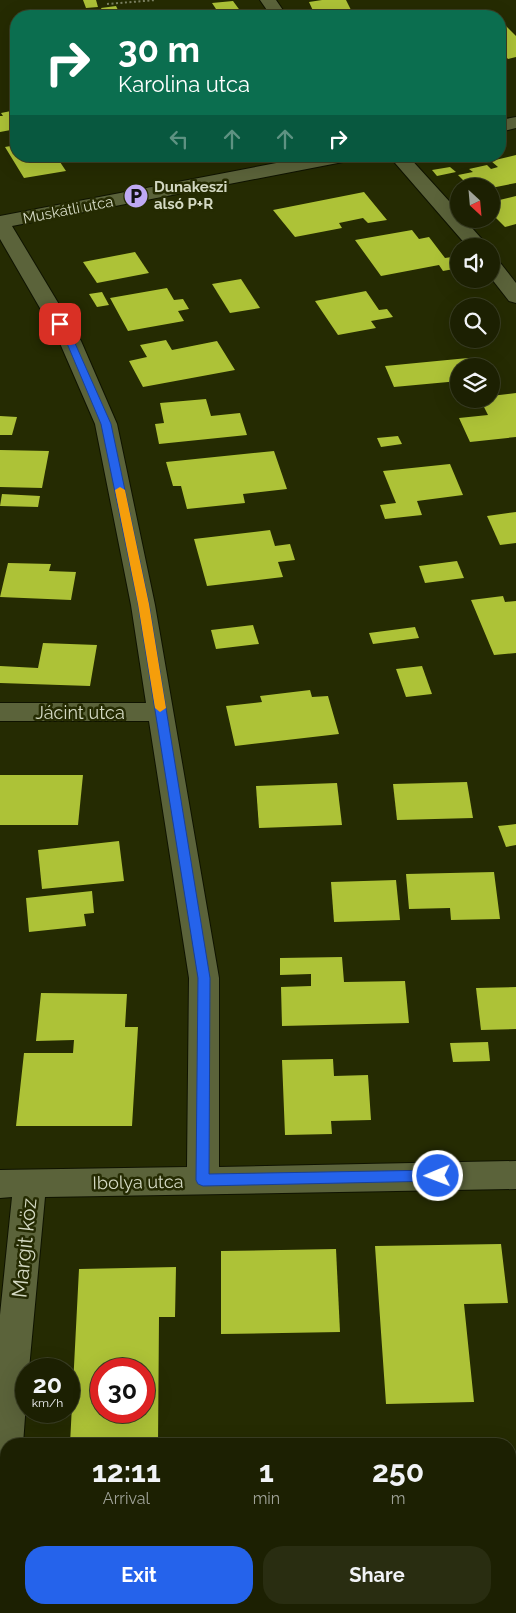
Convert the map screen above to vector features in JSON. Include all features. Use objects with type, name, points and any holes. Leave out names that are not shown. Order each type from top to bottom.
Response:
[{"type":"street","name":"Muskátli utca","points":[[0,223],[312,162]]},
{"type":"street","points":[[403,162],[471,238]]},
{"type":"street","points":[[0,223],[70,341],[106,424],[144,604],[204,978],[203,1180]]},
{"type":"street","points":[[500,276],[516,297]]},
{"type":"street","name":"Jácint utca","points":[[0,712],[161,712]]},
{"type":"street","name":"Ibolya utca","points":[[15,1184],[516,1174]]},
{"type":"street","name":"Margit köz","points":[[3,1438],[15,1184]]},
{"type":"path","points":[[107,4],[156,0]]},
{"type":"building","points":[[83,0],[96,0],[98,7],[86,8]]},
{"type":"building","points":[[346,0],[351,10],[313,10],[309,2]]},
{"type":"building","points":[[233,1],[240,10],[217,10],[212,3]]},
{"type":"building","points":[[116,6],[118,10],[102,10],[101,8]]},
{"type":"building","points":[[506,26],[516,36],[516,57],[508,59],[506,57]]},
{"type":"building","points":[[10,111],[10,130],[0,132],[0,116],[3,116],[1,113]]},
{"type":"building","points":[[10,146],[10,155],[5,147]]},
{"type":"building","points":[[516,155],[516,183],[500,186],[500,178],[461,178],[458,175],[473,172],[469,169],[487,165],[491,169],[498,167],[492,162],[506,162],[506,157]]},
{"type":"building","points":[[14,162],[60,162],[66,171],[24,178]]},
{"type":"building","points":[[450,167],[456,172],[437,176],[432,170]]},
{"type":"building","points":[[364,192],[387,220],[368,223],[363,218],[339,223],[342,228],[295,237],[273,210]]},
{"type":"building","points":[[516,196],[516,224],[505,227],[500,222],[500,200]]},
{"type":"building","points":[[412,230],[419,239],[429,237],[445,258],[450,257],[450,270],[443,271],[439,265],[381,276],[355,240]]},
{"type":"building","points":[[135,252],[149,273],[97,283],[83,262]]},
{"type":"building","points":[[241,279],[260,308],[230,313],[212,284]]},
{"type":"building","points":[[167,288],[174,300],[183,299],[189,309],[178,311],[184,321],[128,331],[110,298]]},
{"type":"building","points":[[366,291],[379,310],[387,309],[393,317],[371,321],[376,328],[338,335],[315,301]]},
{"type":"building","points":[[102,292],[109,305],[97,307],[89,294]]},
{"type":"building","points":[[166,340],[172,350],[217,341],[235,370],[143,387],[129,361],[147,357],[140,345]]},
{"type":"building","points":[[450,360],[450,382],[394,387],[385,366]]},
{"type":"building","points":[[516,393],[516,437],[470,442],[459,418],[488,415],[484,408],[500,408],[500,395]]},
{"type":"building","points":[[206,399],[211,416],[240,413],[247,435],[159,444],[155,424],[164,423],[160,403]]},
{"type":"building","points":[[0,416],[17,417],[12,435],[0,435]]},
{"type":"building","points":[[398,436],[402,444],[381,447],[377,438]]},
{"type":"building","points":[[0,450],[49,451],[42,488],[0,487]]},
{"type":"building","points":[[274,451],[287,489],[243,494],[245,503],[187,509],[181,486],[173,486],[166,462]]},
{"type":"building","points":[[450,464],[463,495],[417,501],[422,515],[385,519],[380,505],[396,503],[383,471]]},
{"type":"building","points":[[2,494],[40,496],[38,507],[0,506]]},
{"type":"building","points":[[516,512],[516,543],[500,545],[487,516]]},
{"type":"building","points":[[270,530],[275,546],[290,544],[295,560],[278,562],[283,577],[207,586],[194,539]]},
{"type":"building","points":[[457,561],[464,578],[425,583],[419,566]]},
{"type":"building","points":[[8,563],[51,564],[49,571],[76,572],[71,600],[0,597]]},
{"type":"building","points":[[503,596],[505,602],[516,601],[516,653],[494,655],[471,600]]},
{"type":"building","points":[[253,625],[259,644],[216,649],[211,630]]},
{"type":"building","points":[[415,627],[419,638],[373,644],[369,633]]},
{"type":"building","points":[[43,643],[97,645],[90,686],[0,683],[0,666],[38,668]]},
{"type":"building","points":[[422,666],[432,694],[406,697],[396,669]]},
{"type":"building","points":[[310,690],[312,697],[328,696],[339,734],[235,746],[226,706],[262,702],[260,696]]},
{"type":"building","points":[[0,775],[83,775],[78,825],[0,825]]},
{"type":"building","points":[[467,782],[473,818],[397,820],[393,784]]},
{"type":"building","points":[[337,783],[342,825],[259,828],[256,786]]},
{"type":"building","points":[[516,824],[516,845],[506,847],[498,826]]},
{"type":"building","points":[[119,841],[124,881],[42,889],[38,850]]},
{"type":"building","points":[[494,872],[500,919],[451,920],[450,908],[409,909],[406,874]]},
{"type":"building","points":[[396,880],[400,920],[334,922],[331,882]]},
{"type":"building","points":[[92,891],[94,913],[84,914],[86,926],[29,932],[26,898]]},
{"type":"building","points":[[342,957],[344,982],[405,981],[409,1023],[282,1026],[281,987],[311,986],[311,974],[280,975],[280,958]]},
{"type":"building","points":[[516,987],[516,1029],[481,1030],[476,988]]},
{"type":"building","points":[[41,993],[127,994],[125,1027],[138,1027],[132,1126],[16,1126],[24,1053],[73,1053],[74,1040],[36,1041]]},
{"type":"building","points":[[488,1042],[490,1061],[453,1062],[450,1043]]},
{"type":"building","points":[[333,1059],[334,1076],[368,1075],[371,1120],[331,1121],[332,1134],[285,1135],[282,1060]]},
{"type":"building","points":[[501,1244],[508,1303],[464,1304],[474,1402],[386,1404],[375,1246]]},
{"type":"building","points":[[336,1249],[340,1332],[221,1334],[221,1251]]},
{"type":"building","points":[[176,1267],[175,1317],[159,1317],[158,1438],[70,1438],[71,1423],[80,1423],[80,1358],[74,1358],[79,1269]]},
{"type":"slow traffic","points":[[120,490],[144,604],[160,708]]},
{"type":"place","name":"Dunakeszi alsó P+R","points":[[136,196]]},
{"type":"route","points":[[60,324],[70,341],[106,424],[144,604],[204,978],[203,1180],[438,1176]]}]
